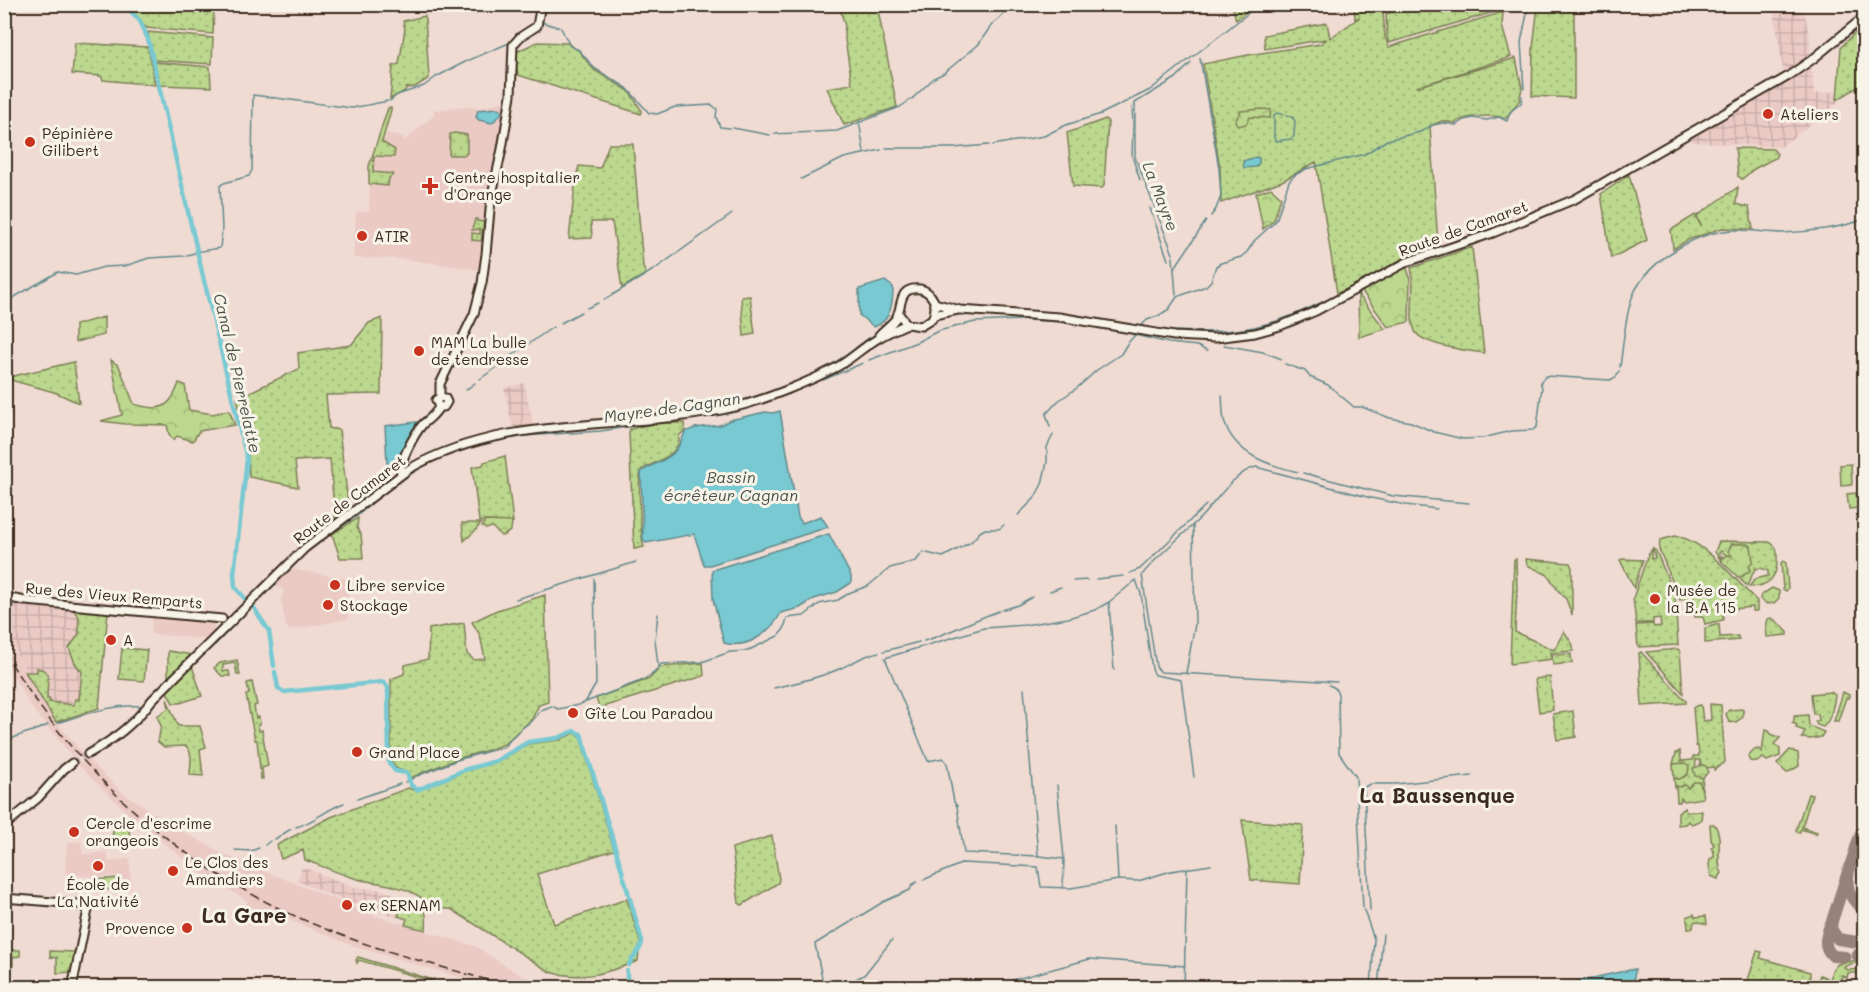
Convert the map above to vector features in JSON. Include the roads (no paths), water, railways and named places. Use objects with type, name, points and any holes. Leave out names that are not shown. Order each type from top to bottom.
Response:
[{"type":"main road","points":[[401,475],[400,465],[421,426],[434,415],[439,406],[444,407],[447,402],[440,396],[440,384],[474,314],[482,283],[491,199],[511,95],[513,45],[537,24],[541,4]]},
{"type":"main road","name":"Route de Camaret","points":[[874,341],[894,321],[901,297],[911,290],[918,289],[928,292],[934,303],[960,310],[1059,317],[1183,337],[1215,338],[1267,330],[1316,310],[1407,262],[1493,233],[1561,206],[1787,77],[1864,17]]},
{"type":"main road","points":[[934,303],[934,315]]},
{"type":"main road","name":"Route de Camaret","points":[[88,754],[106,743],[141,714],[226,622],[305,548],[401,475],[436,454],[477,440],[521,432],[703,413],[748,404],[838,367],[874,341],[907,324],[917,327],[925,325],[934,315],[960,310]]},
{"type":"main road","points":[[898,313],[907,324]]},
{"type":"main road","name":"Rue des Vieux Remparts","points":[[4,597],[226,622]]},
{"type":"main road","points":[[4,824],[72,763]]},
{"type":"main road","points":[[4,898],[89,905],[72,987]]},
{"type":"water","points":[[501,109],[501,114],[492,123],[476,117],[478,110]]},
{"type":"water","points":[[1259,158],[1259,163],[1255,167],[1244,168],[1243,161]]},
{"type":"water","points":[[885,281],[893,287],[890,311],[880,324],[874,327],[859,315],[859,289]]},
{"type":"water","name":"Bassin écrêteur Cagnan","points":[[780,411],[798,517],[802,523],[821,516],[828,527],[710,565],[704,565],[694,534],[646,543],[643,539],[641,472],[673,453],[685,432],[765,412]]},
{"type":"water","points":[[417,422],[393,466],[387,463],[385,426]]},
{"type":"water","points":[[829,534],[851,576],[851,583],[837,592],[814,599],[800,608],[781,613],[765,633],[750,642],[733,645],[724,643],[713,599],[712,570]]},
{"type":"water","points":[[1635,969],[1633,987],[1573,987],[1573,982]]},
{"type":"waterway","name":"Canal de Pierrelatte","points":[[124,4],[140,21],[148,39],[205,285]]},
{"type":"waterway","points":[[541,21],[545,4]]},
{"type":"waterway","points":[[774,134],[837,131],[900,107],[978,45],[991,26],[1014,4]]},
{"type":"waterway","points":[[993,145],[1044,136],[1066,125],[1101,114],[1150,90],[1260,4]]},
{"type":"waterway","name":"Mayre de Cagnan","points":[[1524,89],[1521,42],[1529,4]]},
{"type":"waterway","points":[[541,22],[561,28],[570,46],[579,50],[594,68],[627,88],[649,113],[657,114],[675,107],[712,105],[717,109],[716,117],[720,127],[730,128]]},
{"type":"waterway","points":[[390,101],[397,95],[424,86],[467,61],[509,43]]},
{"type":"waterway","points":[[1200,58],[1219,168],[1221,196],[1211,216]]},
{"type":"waterway","name":"La Mayre","points":[[1173,254],[1135,157],[1135,103],[1176,78],[1191,63]]},
{"type":"waterway","points":[[1717,121],[1764,94]]},
{"type":"waterway","points":[[4,303],[58,272],[76,275],[104,267],[125,266],[149,258],[184,256],[220,248],[222,229],[220,186],[249,176],[252,170],[253,95],[352,108],[388,101]]},
{"type":"waterway","name":"Mayre de Cagnan","points":[[1140,327],[1147,320],[1169,309],[1177,297],[1206,286],[1211,281],[1216,266],[1241,257],[1247,252],[1255,240],[1276,221],[1289,181],[1295,175],[1306,169],[1365,154],[1387,140],[1420,132],[1433,125],[1443,123],[1456,125],[1473,118],[1487,120],[1499,117],[1507,121],[1510,112],[1521,103],[1522,96]]},
{"type":"waterway","name":"La Mayre","points":[[1132,107],[1132,156],[1140,180]]},
{"type":"waterway","points":[[1277,113],[1291,116],[1295,121],[1294,136],[1291,139],[1276,141],[1274,138],[1274,115],[1277,113]]},
{"type":"waterway","points":[[859,121],[864,152]]},
{"type":"waterway","points":[[733,128],[770,135]]},
{"type":"waterway","points":[[886,148],[953,148],[989,145]]},
{"type":"waterway","points":[[801,179],[844,158],[881,150]]},
{"type":"waterway","points":[[1606,177],[1644,156]]},
{"type":"waterway","points":[[1505,232],[1575,203],[1599,189]]},
{"type":"waterway","points":[[1150,208],[1168,260]]},
{"type":"waterway","points":[[604,300],[655,269],[732,214]]},
{"type":"waterway","points":[[1620,367],[1626,321],[1633,295],[1651,270],[1677,249],[1692,241],[1722,231],[1803,232],[1864,219]]},
{"type":"waterway","points":[[1174,269],[1206,221]]},
{"type":"waterway","points":[[1469,245],[1487,239]]},
{"type":"waterway","points":[[1413,257],[1445,246]]},
{"type":"waterway","name":"La Mayre","points":[[1173,257],[1176,295]]},
{"type":"waterway","points":[[1411,264],[1419,262]]},
{"type":"waterway","points":[[1362,282],[1387,269]]},
{"type":"waterway","name":"Canal de Pierrelatte","points":[[206,288],[247,459],[234,574],[235,587],[248,602]]},
{"type":"waterway","points":[[1167,331],[1222,331],[1267,324],[1353,288]]},
{"type":"waterway","points":[[587,308],[598,303]]},
{"type":"waterway","points":[[561,323],[581,312]]},
{"type":"waterway","points":[[1038,312],[1054,313]]},
{"type":"waterway","points":[[1065,315],[1081,317]]},
{"type":"waterway","name":"Mayre de Cagnan","points":[[869,360],[917,342],[938,331],[975,322],[1021,320]]},
{"type":"waterway","name":"Mayre de Cagnan","points":[[1026,320],[1066,322]]},
{"type":"waterway","name":"Mayre de Cagnan","points":[[1071,323],[1095,327]]},
{"type":"waterway","points":[[504,361],[553,327]]},
{"type":"waterway","name":"Mayre de Cagnan","points":[[1100,328],[1134,334]]},
{"type":"waterway","points":[[1135,335],[1169,343],[1197,346],[1207,351]]},
{"type":"waterway","points":[[1050,427],[1046,414],[1058,401],[1121,354],[1135,335]]},
{"type":"waterway","points":[[822,371],[870,337]]},
{"type":"waterway","points":[[1224,345],[1263,352],[1282,359]]},
{"type":"waterway","name":"Mayre de Cagnan","points":[[823,380],[863,363]]},
{"type":"waterway","points":[[1285,364],[1305,371],[1310,377],[1328,385],[1354,407],[1362,407],[1390,418],[1411,422],[1434,432],[1463,439],[1483,438],[1511,431],[1533,430],[1537,427],[1542,387],[1540,382],[1546,376],[1610,380],[1616,377],[1619,371]]},
{"type":"waterway","points":[[480,379],[497,367]]},
{"type":"waterway","points":[[808,377],[818,373]]},
{"type":"waterway","points":[[757,397],[803,379]]},
{"type":"waterway","name":"Mayre de Cagnan","points":[[791,392],[819,381]]},
{"type":"waterway","points":[[466,390],[475,383]]},
{"type":"waterway","points":[[1222,395],[1225,424],[1237,444],[1265,462],[1298,472]]},
{"type":"waterway","name":"Mayre de Cagnan","points":[[658,422],[717,416],[773,399]]},
{"type":"waterway","points":[[610,419],[707,409]]},
{"type":"waterway","name":"Mayre de Cagnan","points":[[523,436],[601,431],[653,423]]},
{"type":"waterway","points":[[437,451],[462,441],[489,435]]},
{"type":"waterway","points":[[1018,515],[1034,499],[1042,484],[1047,462],[1047,447],[1053,435]]},
{"type":"waterway","name":"Mayre de Cagnan","points":[[485,443],[520,437]]},
{"type":"waterway","points":[[422,457],[433,453]]},
{"type":"waterway","points":[[1337,682],[1161,672],[1156,667],[1142,575],[1202,516],[1234,480],[1256,467],[1371,498],[1437,509]]},
{"type":"waterway","name":"Mayre de Cagnan","points":[[383,493],[420,468]]},
{"type":"waterway","points":[[1303,473],[1393,496],[1469,503]]},
{"type":"waterway","name":"Mayre de Cagnan","points":[[326,537],[357,516],[380,496]]},
{"type":"waterway","points":[[1130,573],[1140,569],[1206,505]]},
{"type":"waterway","points":[[417,776],[457,760],[504,747],[541,710],[552,706],[558,709],[578,705],[643,680],[654,673],[661,664],[702,662],[730,652],[747,651],[778,636],[784,629],[787,618],[804,616],[819,604],[838,600],[868,586],[890,568],[916,561],[923,552],[943,557],[971,542],[985,529],[999,529],[1004,525]]},
{"type":"waterway","points":[[1186,673],[1195,624],[1193,526]]},
{"type":"waterway","name":"Mayre de Cagnan","points":[[293,565],[310,548]]},
{"type":"waterway","points":[[516,599],[636,562]]},
{"type":"waterway","name":"Mayre de Cagnan","points":[[275,585],[289,569]]},
{"type":"waterway","points":[[1096,579],[1123,576]]},
{"type":"waterway","points":[[586,701],[596,684],[594,579]]},
{"type":"waterway","points":[[1073,581],[1087,580]]},
{"type":"waterway","points":[[1114,670],[1109,602],[1136,580],[1141,594],[1152,669],[1155,675],[1181,680],[1194,777]]},
{"type":"waterway","points":[[1050,591],[1061,587]]},
{"type":"waterway","name":"Mayre de Cagnan","points":[[248,610],[267,592]]},
{"type":"waterway","points":[[1002,610],[1032,597]]},
{"type":"waterway","points":[[74,602],[88,603]]},
{"type":"waterway","points":[[1064,859],[964,853],[957,806],[954,802],[947,763],[943,758],[928,761],[885,658],[984,628],[1025,625],[1068,618],[1095,610],[1109,602]]},
{"type":"waterway","points":[[92,603],[105,605]]},
{"type":"waterway","points":[[108,605],[121,606]]},
{"type":"waterway","name":"Canal de Pierrelatte","points":[[252,605],[269,631],[274,666]]},
{"type":"waterway","points":[[128,607],[134,607]]},
{"type":"waterway","points":[[160,610],[177,611]]},
{"type":"waterway","points":[[924,641],[999,611]]},
{"type":"waterway","points":[[188,612],[202,614]]},
{"type":"waterway","name":"Mayre de Cagnan","points":[[236,623],[246,612]]},
{"type":"waterway","points":[[658,614],[655,640],[658,665]]},
{"type":"waterway","name":"Mayre de Cagnan","points":[[215,645],[233,626]]},
{"type":"waterway","points":[[884,651],[919,642]]},
{"type":"waterway","name":"Mayre de Cagnan","points":[[204,655],[213,646]]},
{"type":"waterway","points":[[774,688],[824,675],[879,652]]},
{"type":"waterway","name":"Mayre de Cagnan","points":[[167,690],[195,662]]},
{"type":"waterway","name":"Canal de Pierrelatte","points":[[275,672],[278,688],[284,692],[384,682],[388,687],[389,763],[395,771],[407,773],[410,782]]},
{"type":"waterway","points":[[1329,685],[1335,688],[1338,694],[1339,753],[1356,777],[1363,907],[1374,939],[1371,988]]},
{"type":"waterway","points":[[1024,689],[1038,855]]},
{"type":"waterway","name":"Mayre de Cagnan","points":[[57,723],[110,708],[142,706]]},
{"type":"waterway","name":"Mayre de Cagnan","points":[[4,743],[48,725]]},
{"type":"waterway","name":"Canal de Pierrelatte","points":[[411,785],[417,790],[464,770],[496,761],[528,742],[558,738],[574,731],[581,734],[623,874]]},
{"type":"waterway","points":[[1370,910],[1364,787],[1371,784],[1395,784],[1472,776]]},
{"type":"waterway","name":"Canal de Pierrelatte","points":[[405,782],[415,777]]},
{"type":"waterway","points":[[357,799],[400,784]]},
{"type":"waterway","points":[[1057,785],[1064,859],[1063,888]]},
{"type":"waterway","points":[[296,827],[344,803]]},
{"type":"waterway","points":[[1115,826],[1118,879]]},
{"type":"waterway","points":[[275,839],[291,829]]},
{"type":"waterway","points":[[265,845],[270,841]]},
{"type":"waterway","points":[[235,850],[251,851],[259,848]]},
{"type":"waterway","points":[[923,880],[963,863],[1038,867],[1041,887],[1071,888],[1118,880],[1138,881],[1171,871],[1211,865]]},
{"type":"waterway","points":[[1184,988],[1187,869]]},
{"type":"waterway","name":"Canal de Pierrelatte","points":[[624,878],[642,941],[629,965]]},
{"type":"waterway","points":[[824,988],[815,944],[883,902],[910,890],[917,882]]},
{"type":"waterway","points":[[1378,988],[1383,934]]},
{"type":"waterway","points":[[837,988],[864,975],[892,940]]},
{"type":"waterway","points":[[1009,981],[1090,959],[1185,966]]},
{"type":"waterway","name":"Canal de Pierrelatte","points":[[627,971],[627,988]]},
{"type":"tunnel","points":[[72,763],[88,754]]},
{"type":"railway","points":[[4,651],[34,698],[67,741],[103,781],[142,818],[185,852],[230,882],[278,908],[351,939],[515,988]]},
{"type":"place","name":"Ateliers","points":[[1768,114]]},
{"type":"place","name":"Pépinière Gilibert","points":[[30,142]]},
{"type":"place","name":"Centre hospitalier d'Orange","points":[[430,186]]},
{"type":"place","name":"ATIR","points":[[362,236]]},
{"type":"place","name":"MAM La bulle de tendresse","points":[[419,351]]},
{"type":"place","name":"Libre service","points":[[335,585]]},
{"type":"place","name":"Musée de la B.A 115","points":[[1655,599]]},
{"type":"place","name":"Stockage","points":[[328,605]]},
{"type":"place","name":"A","points":[[111,640]]},
{"type":"place","name":"Gîte Lou Paradou","points":[[573,713]]},
{"type":"place","name":"Grand Place","points":[[357,752]]},
{"type":"place","name":"Cercle d'escrime orangeois","points":[[74,832]]},
{"type":"place","name":"École de La Nativité","points":[[98,866]]},
{"type":"place","name":"Le Clos des Amandiers","points":[[173,871]]},
{"type":"place","name":"ex SERNAM","points":[[347,905]]},
{"type":"place","name":"Provence","points":[[187,928]]},
{"type":"district","name":"La Baussenque","points":[[1437,794]]},
{"type":"district","name":"La Gare","points":[[244,914]]}]
